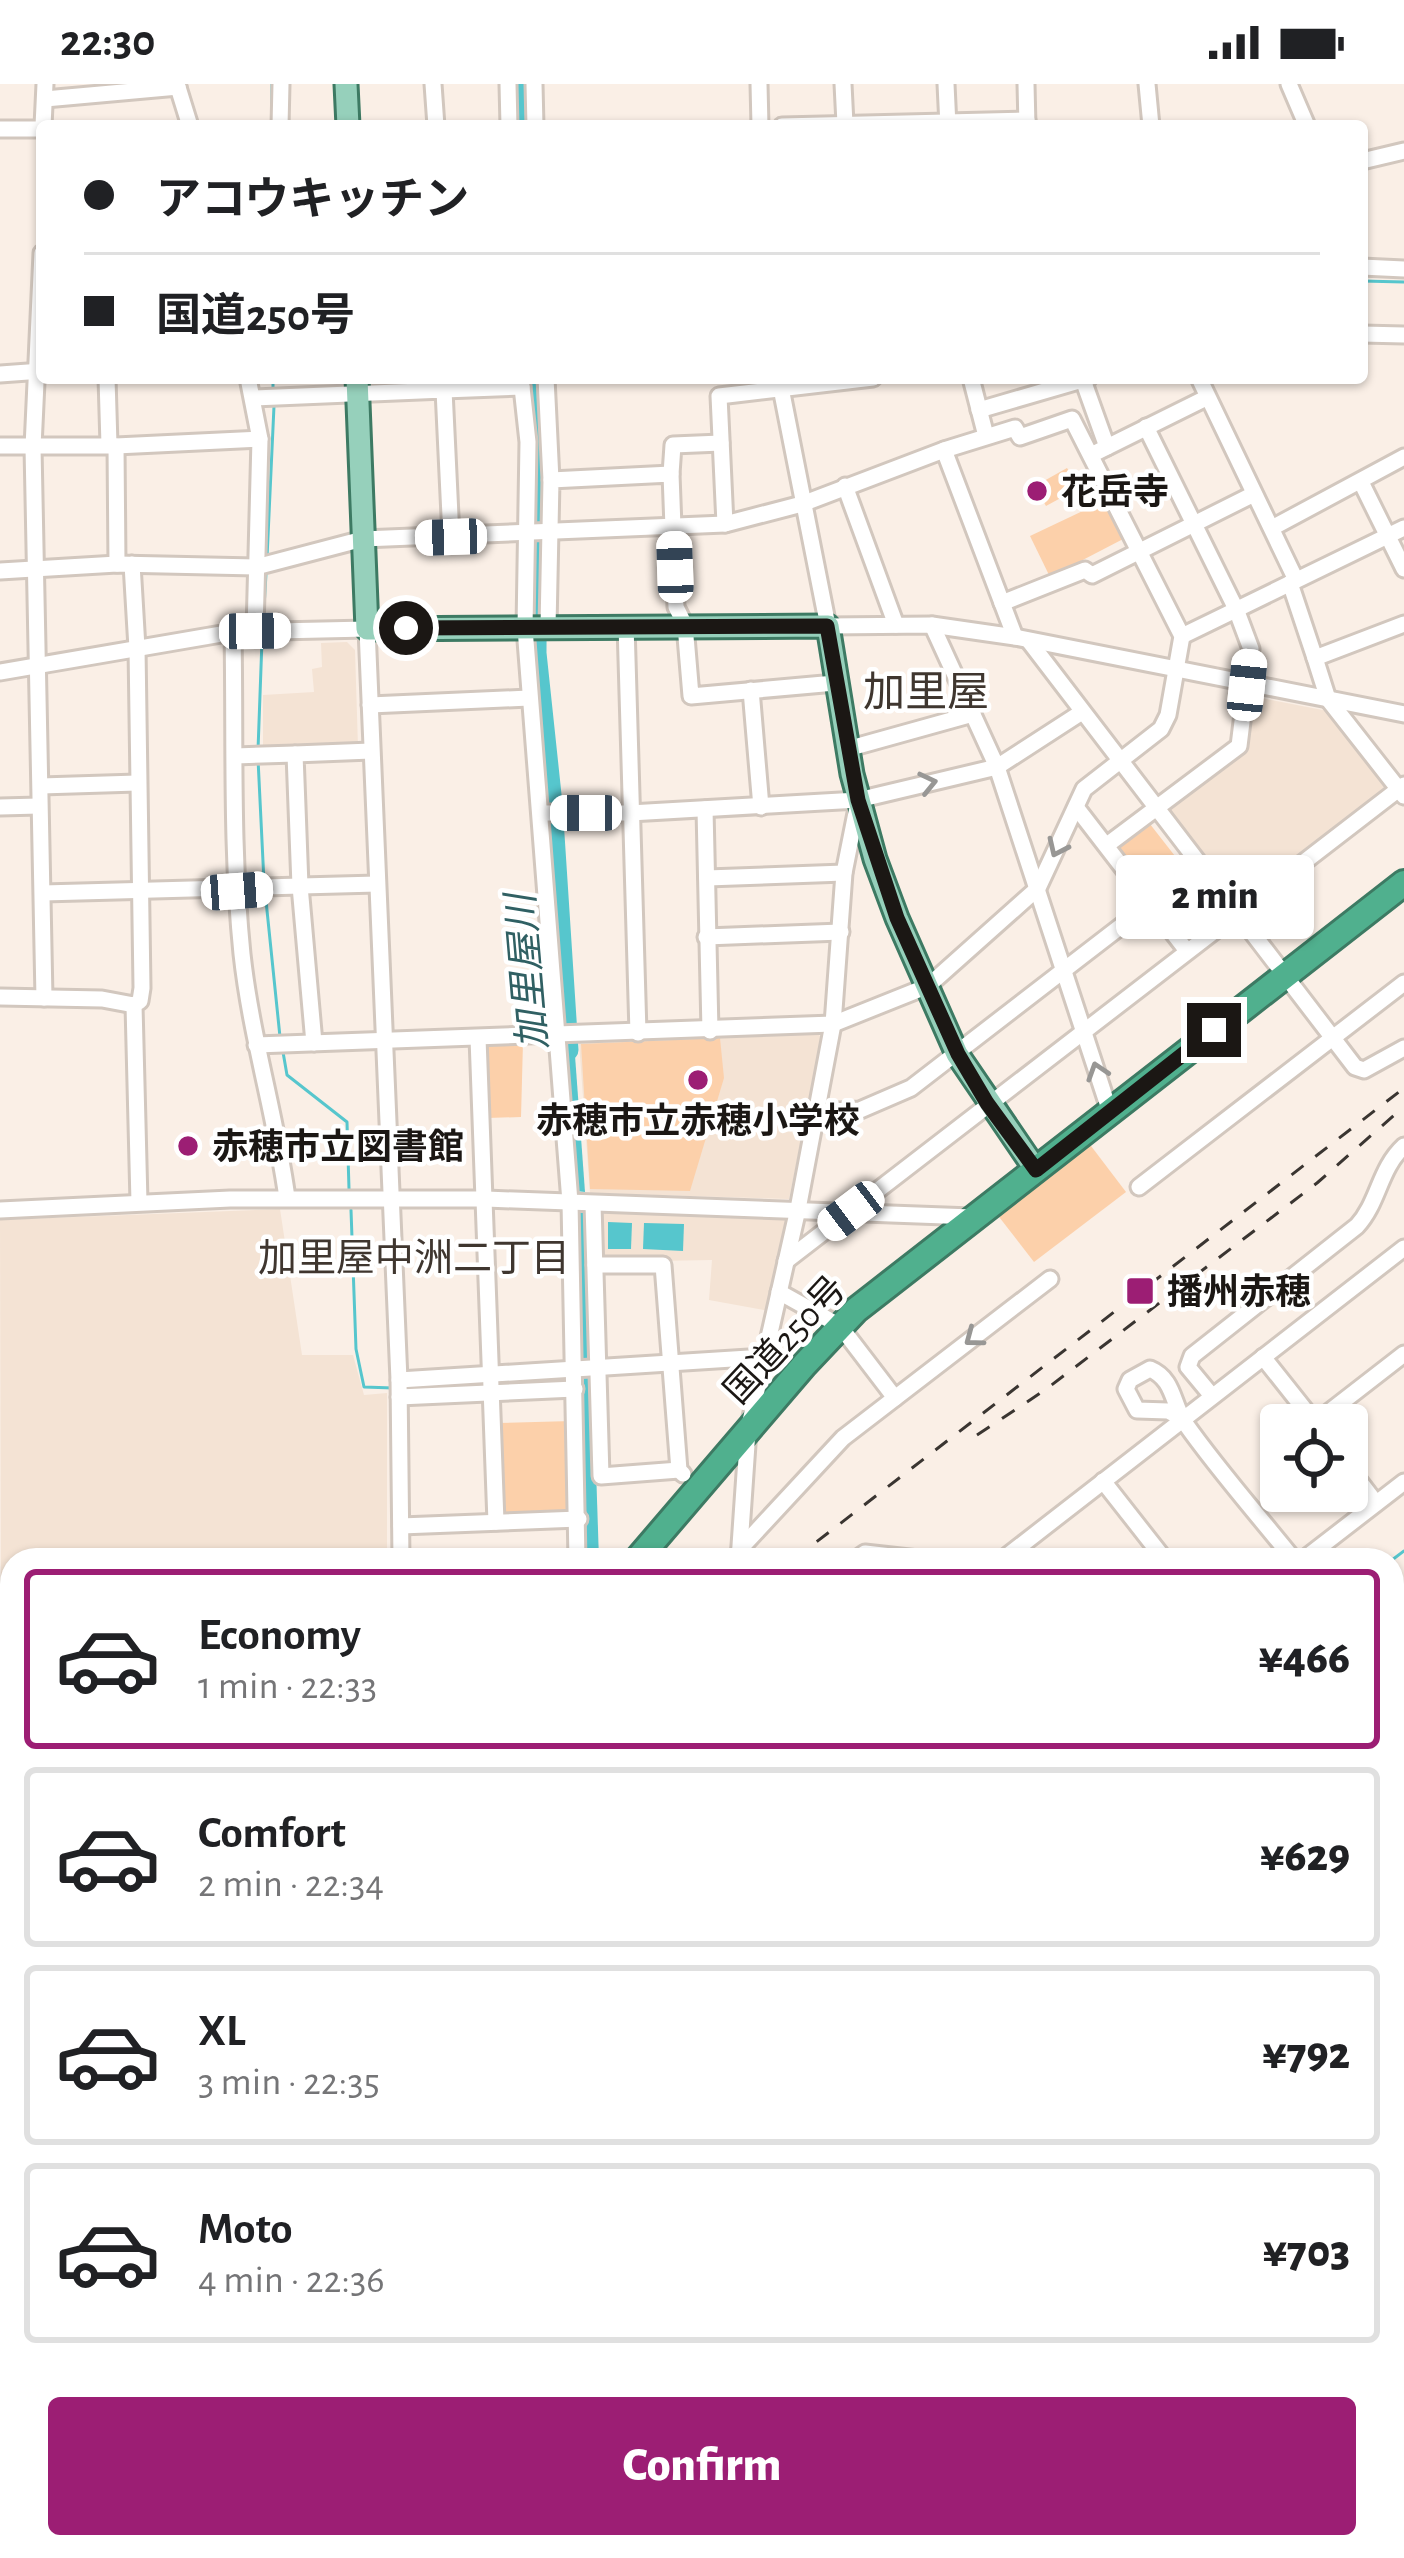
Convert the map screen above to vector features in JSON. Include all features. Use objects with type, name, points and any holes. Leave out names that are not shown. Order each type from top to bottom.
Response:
[{"type":"highway","name":"国道250号","points":[[647,1548],[840,1326],[972,1217],[1404,883]]},
{"type":"main road","points":[[346,84],[348,120]]},
{"type":"main road","points":[[358,387],[367,628],[827,626],[847,748],[875,859],[958,1054],[1036,1170]]},
{"type":"street","points":[[280,120],[281,84]]},
{"type":"street","points":[[434,84],[436,120]]},
{"type":"street","points":[[508,84],[509,120]]},
{"type":"street","points":[[534,84],[536,120]]},
{"type":"street","points":[[758,84],[760,120]]},
{"type":"street","points":[[843,84],[845,120]]},
{"type":"street","points":[[946,84],[948,120]]},
{"type":"street","points":[[1026,84],[1027,120]]},
{"type":"street","points":[[1148,84],[1151,120]]},
{"type":"street","points":[[1289,84],[1304,120]]},
{"type":"street","points":[[45,91],[177,86],[188,120]]},
{"type":"street","points":[[0,129],[36,128]]},
{"type":"street","points":[[1368,160],[1404,152]]},
{"type":"street","points":[[1368,267],[1404,269]]},
{"type":"street","points":[[1368,334],[1404,335]]},
{"type":"street","points":[[0,374],[36,371]]},
{"type":"street","points":[[39,384],[33,447],[44,998]]},
{"type":"street","points":[[0,997],[134,1005],[140,1001],[137,648],[124,564],[108,384]]},
{"type":"street","points":[[250,384],[260,439],[255,631]]},
{"type":"street","points":[[279,384],[280,397]]},
{"type":"street","points":[[253,398],[444,384],[451,537]]},
{"type":"street","points":[[522,384],[528,442],[524,628],[529,698],[581,1203],[578,1548]]},
{"type":"street","points":[[546,384],[548,627]]},
{"type":"street","points":[[725,524],[719,396],[779,384],[827,626],[932,625],[1404,714]]},
{"type":"street","points":[[972,384],[986,436]]},
{"type":"street","points":[[979,410],[1069,384]]},
{"type":"street","points":[[1088,384],[1107,447]]},
{"type":"street","points":[[786,1261],[1402,790],[1328,699],[1293,581],[1201,384]]},
{"type":"street","points":[[1090,455],[1206,398]]},
{"type":"street","points":[[0,571],[124,564],[256,567],[363,539],[725,524],[802,504],[986,436],[1015,428],[1020,437],[1072,418],[1182,636],[1168,715],[1161,729],[1084,789],[1038,888],[928,986],[833,1024],[256,1046]]},
{"type":"street","points":[[1107,845],[1239,746],[1251,649],[1236,609],[1146,428]]},
{"type":"street","points":[[0,446],[260,439]]},
{"type":"street","points":[[721,443],[673,446],[676,607],[685,625],[691,696],[836,683]]},
{"type":"street","points":[[944,450],[1002,603],[1022,639],[1354,1067],[1364,1070],[1404,1048]]},
{"type":"street","points":[[1271,528],[1404,457]]},
{"type":"street","points":[[550,480],[671,474]]},
{"type":"street","points":[[1361,482],[1396,532],[1404,569]]},
{"type":"street","points":[[845,486],[896,625]]},
{"type":"street","points":[[1002,603],[1085,570],[1092,575],[1254,494]]},
{"type":"street","points":[[1182,636],[1396,532]]},
{"type":"street","points":[[1316,658],[1404,624]]},
{"type":"street","points":[[626,625],[638,1033]]},
{"type":"street","points":[[932,625],[997,767],[1110,1112]]},
{"type":"street","points":[[0,672],[233,632],[367,628],[399,1389],[401,1548]]},
{"type":"street","points":[[233,632],[237,891],[256,1046],[287,1198]]},
{"type":"street","points":[[751,690],[761,806]]},
{"type":"street","points":[[370,705],[529,698]]},
{"type":"street","points":[[541,813],[630,813],[858,800],[997,767],[1082,712]]},
{"type":"street","points":[[847,748],[973,714]]},
{"type":"street","points":[[235,756],[371,751]]},
{"type":"street","points":[[296,754],[300,886],[314,1042]]},
{"type":"street","points":[[41,786],[137,783]]},
{"type":"street","points":[[739,1548],[748,1430],[798,1209],[833,1024],[845,866],[858,800]]},
{"type":"street","points":[[0,807],[39,806]]},
{"type":"street","points":[[1076,807],[1187,951]]},
{"type":"street","points":[[705,809],[710,1030]]},
{"type":"street","points":[[707,878],[875,859]]},
{"type":"street","points":[[43,893],[377,884]]},
{"type":"street","points":[[817,1112],[860,1110],[910,1088],[1151,903]]},
{"type":"street","points":[[706,937],[842,932]]},
{"type":"street","points":[[1139,1187],[1404,983]]},
{"type":"street","points":[[134,1005],[139,1202]]},
{"type":"street","points":[[478,1038],[496,1522]]},
{"type":"street","points":[[1212,1396],[1188,1367],[1192,1356],[1357,1226],[1370,1212],[1382,1176],[1404,1146]]},
{"type":"street","points":[[0,1210],[139,1202],[390,1198],[972,1217]]},
{"type":"street","points":[[581,1203],[595,1265],[581,1376],[601,1476],[679,1470]]},
{"type":"street","points":[[1017,1548],[1404,1248]]},
{"type":"street","points":[[595,1265],[663,1265],[679,1470],[698,1489]]},
{"type":"street","points":[[744,1548],[843,1438],[1051,1279]]},
{"type":"street","points":[[779,1292],[840,1326],[895,1398]]},
{"type":"street","points":[[1341,1404],[1404,1354]]},
{"type":"street","points":[[399,1389],[765,1357]]},
{"type":"street","points":[[1263,1358],[1300,1404]]},
{"type":"street","points":[[1183,1419],[1285,1548]]},
{"type":"street","points":[[1103,1480],[1149,1548]]},
{"type":"street","points":[[1318,1548],[1404,1482]]},
{"type":"street","points":[[1368,1493],[1376,1503]]},
{"type":"street","points":[[401,1526],[579,1519]]},
{"type":"shaded area","points":[[1067,468],[1079,488],[1046,506],[1035,486]]},
{"type":"shaded area","points":[[1108,499],[1127,537],[1050,577],[1030,536]]},
{"type":"shaded area","points":[[347,642],[355,650],[358,747],[263,752],[263,695],[314,692],[312,669],[322,667],[321,643]]},
{"type":"shaded area","points":[[1254,700],[1333,712],[1385,782],[1385,790],[1241,901],[1235,900],[1167,815],[1244,749]]},
{"type":"shaded area","points":[[1146,819],[1221,915],[1188,941],[1113,849]]},
{"type":"shaded area","name":"赤穂市立赤穂小学校","points":[[817,1032],[822,1039],[789,1199],[590,1193],[579,1042]]},
{"type":"shaded area","points":[[720,1038],[724,1078],[690,1191],[590,1189],[581,1044]]},
{"type":"shaded area","points":[[523,1042],[521,1117],[487,1118],[482,1044]]},
{"type":"shaded area","points":[[1088,1142],[1126,1192],[1034,1262],[996,1213]]},
{"type":"shaded area","points":[[280,1209],[302,1355],[353,1355],[364,1395],[387,1393],[387,1548],[1,1548],[0,1220]]},
{"type":"shaded area","name":"赤穂市立赤穂小学校","points":[[597,1213],[787,1218],[769,1311],[709,1300],[712,1260],[602,1262]]},
{"type":"shaded area","points":[[572,1421],[571,1515],[503,1518],[497,1423]]},
{"type":"water","points":[[574,1042],[585,1192],[576,1191],[563,1045]]},
{"type":"water","points":[[577,1213],[590,1213],[594,1365],[580,1366]]},
{"type":"water","points":[[608,1222],[632,1223],[631,1249],[608,1249]]},
{"type":"water","points":[[644,1223],[684,1224],[683,1251],[643,1249]]},
{"type":"water","points":[[584,1377],[593,1377],[599,1548],[584,1548]]},
{"type":"waterway","points":[[272,84],[272,120]]},
{"type":"waterway","name":"加里屋川","points":[[522,84],[523,120]]},
{"type":"waterway","points":[[1368,281],[1404,282]]},
{"type":"waterway","points":[[273,384],[273,390]]},
{"type":"waterway","name":"加里屋川","points":[[534,384],[536,653],[552,804],[568,1050]]},
{"type":"waterway","points":[[267,558],[274,406]]},
{"type":"waterway","points":[[263,624],[266,574]]},
{"type":"waterway","points":[[258,750],[262,640]]},
{"type":"waterway","points":[[258,759],[264,882]]},
{"type":"waterway","points":[[265,891],[280,1037]]},
{"type":"waterway","points":[[283,1052],[287,1075],[347,1122],[349,1189]]},
{"type":"waterway","points":[[351,1210],[356,1349],[364,1387],[393,1388]]},
{"type":"waterway","points":[[499,1383],[561,1382]]},
{"type":"waterway","points":[[403,1388],[483,1384]]},
{"type":"railway","points":[[809,1548],[1404,1088]]},
{"type":"railway","points":[[977,1435],[1045,1390],[1317,1183],[1400,1110]]},
{"type":"place","name":"花岳寺","points":[[1037,491]]},
{"type":"place","name":"赤穂市立赤穂小学校","points":[[698,1080]]},
{"type":"place","name":"赤穂市立図書館","points":[[188,1146]]},
{"type":"place","name":"播州赤穂","points":[[1140,1291]]},
{"type":"district","name":"加里屋","points":[[926,691]]},
{"type":"district","name":"加里屋中洲二丁目","points":[[414,1257]]},
{"type":"route","points":[[406,628],[827,626],[858,800],[897,918],[958,1054],[1036,1170],[1214,1030]]}]
